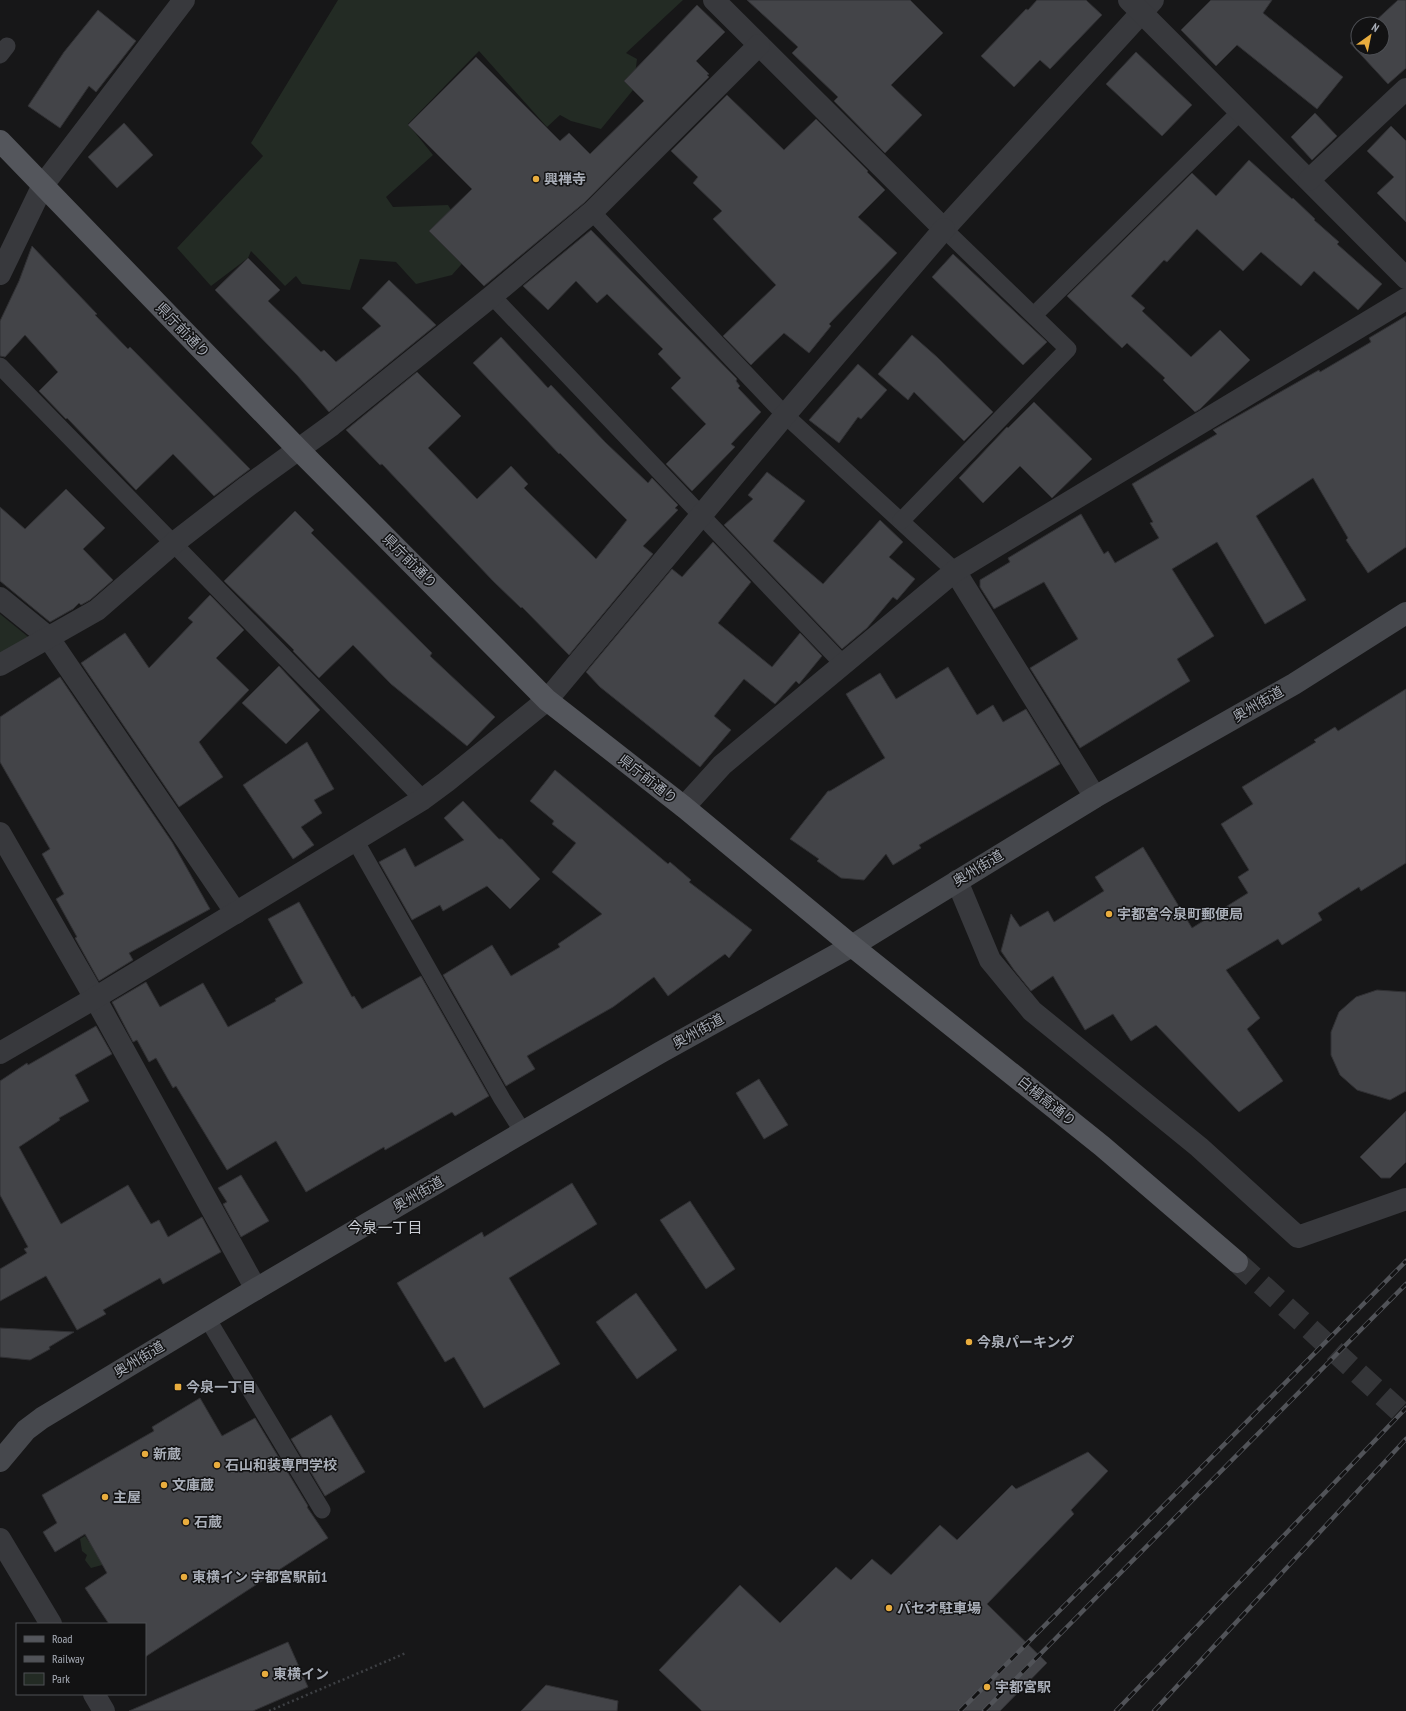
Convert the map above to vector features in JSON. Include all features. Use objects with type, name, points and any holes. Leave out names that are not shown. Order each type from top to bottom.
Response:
[{"type":"main road","name":"県庁前通り","points":[[0,140],[298,449],[547,700],[684,808],[852,946]]},
{"type":"main road","name":"奥州街道","points":[[0,1461],[26,1430],[42,1418],[207,1318],[668,1048],[852,946],[1094,797],[1294,684],[1406,613]]},
{"type":"main road","name":"白楊高通り","points":[[852,946],[1102,1146],[1237,1262]]},
{"type":"street","points":[[0,274],[43,185],[184,0]]},
{"type":"street","points":[[714,0],[944,229]]},
{"type":"street","points":[[0,1053],[95,998],[423,799],[547,700],[785,415],[944,229],[1141,4],[1241,111],[1406,278]]},
{"type":"street","points":[[0,665],[97,610],[174,543],[332,425],[492,296],[592,212],[759,45]]},
{"type":"street","points":[[1309,180],[1406,89]]},
{"type":"street","points":[[684,808],[722,765],[955,571],[1406,299]]},
{"type":"street","points":[[955,571],[1094,797]]},
{"type":"street","points":[[0,598],[48,637],[236,913]]},
{"type":"street","points":[[0,833],[95,998],[256,1289]]},
{"type":"street","points":[[957,881],[990,960],[1032,1012],[1199,1147],[1298,1237],[1406,1199]]},
{"type":"street","points":[[0,1539],[50,1623]]},
{"type":"street","points":[[95,1695],[104,1711]]},
{"type":"lane","points":[[1034,315],[1241,111]]},
{"type":"lane","points":[[592,212],[785,415],[955,571]]},
{"type":"lane","points":[[901,521],[1068,349],[944,229]]},
{"type":"lane","points":[[492,296],[700,516],[843,664]]},
{"type":"lane","points":[[0,366],[423,799]]},
{"type":"lane","points":[[355,840],[496,1089],[523,1132]]},
{"type":"lane","points":[[207,1318],[322,1510]]},
{"type":"path","points":[[269,1711],[406,1653]]},
{"type":"green space","points":[[338,0],[683,0],[626,53],[637,59],[633,90],[601,129],[571,121],[560,115],[547,127],[479,51],[408,124],[433,155],[386,197],[393,207],[448,205],[475,249],[452,275],[416,284],[396,262],[360,259],[350,290],[302,284],[296,276],[285,286],[251,251],[248,258],[211,286],[177,248],[263,156],[251,143]]},
{"type":"green space","points":[[0,614],[32,640],[0,658]]},
{"type":"green space","points":[[150,1506],[102,1565],[91,1568],[85,1560],[87,1555],[82,1551],[80,1539],[85,1536],[89,1542]]},
{"type":"building","points":[[747,0],[910,0],[943,33],[891,85],[922,115],[885,153],[834,101],[838,97],[792,53],[798,47]]},
{"type":"building","points":[[1037,0],[1086,0],[1102,15],[1050,69],[1040,60],[1014,87],[981,56],[1026,9],[1028,10]]},
{"type":"building","points":[[1211,0],[1272,0],[1263,13],[1343,77],[1317,109],[1237,45],[1216,66],[1181,30]]},
{"type":"building","points":[[1398,0],[1406,0],[1406,68],[1388,84],[1362,56],[1390,56],[1390,16],[1381,16]]},
{"type":"building","name":"興禅寺","points":[[697,5],[725,32],[696,61],[709,74],[707,75],[709,77],[584,203],[484,286],[429,231],[472,189],[408,125],[476,57],[560,141],[569,133],[590,154],[644,101],[624,81]]},
{"type":"building","points":[[98,10],[136,41],[96,92],[89,86],[60,128],[28,106],[64,52]]},
{"type":"building","points":[[1136,52],[1192,105],[1162,136],[1106,84]]},
{"type":"building","points":[[727,95],[784,150],[816,119],[885,190],[858,217],[897,253],[829,324],[831,326],[809,353],[784,333],[751,365],[723,336],[776,285],[713,219],[722,211],[693,183],[698,177],[671,151]]},
{"type":"building","points":[[1315,113],[1337,136],[1312,160],[1291,137]]},
{"type":"building","points":[[124,123],[153,155],[117,188],[88,157]]},
{"type":"building","points":[[1391,126],[1406,141],[1406,222],[1377,193],[1394,177],[1367,151]]},
{"type":"building","points":[[1249,160],[1292,199],[1293,198],[1315,219],[1314,220],[1339,242],[1337,244],[1382,284],[1358,310],[1314,271],[1301,286],[1261,252],[1243,271],[1197,229],[1167,262],[1164,260],[1131,296],[1145,308],[1142,311],[1191,357],[1220,330],[1250,360],[1200,409],[1195,412],[1163,380],[1165,378],[1127,343],[1122,348],[1067,296],[1192,173],[1216,196]]},
{"type":"building","points":[[591,230],[737,379],[736,381],[740,386],[738,388],[761,412],[731,444],[735,447],[692,491],[666,464],[706,424],[671,388],[681,378],[658,354],[663,349],[607,294],[597,303],[576,281],[548,310],[523,286]]},
{"type":"building","points":[[32,246],[128,349],[130,347],[250,469],[214,496],[173,454],[136,490],[39,391],[58,372],[25,335],[5,357],[0,356],[0,321],[19,281]]},
{"type":"building","points":[[953,254],[1047,342],[1023,365],[932,277]]},
{"type":"building","points":[[248,258],[280,290],[268,301],[321,352],[324,350],[336,362],[381,326],[362,308],[389,280],[436,325],[329,412],[297,375],[215,290]]},
{"type":"building","points":[[1406,316],[1406,547],[1368,573],[1346,540],[1348,538],[1313,478],[1256,516],[1306,600],[1265,624],[1217,542],[1172,569],[1214,636],[1177,659],[1190,681],[1080,748],[1030,668],[1078,639],[1044,582],[994,609],[980,587],[980,580],[1010,562],[1008,558],[1081,514],[1104,554],[1108,551],[1115,563],[1159,538],[1150,523],[1153,522],[1132,484],[1217,434],[1213,430],[1319,370],[1320,372],[1371,342],[1369,338]]},
{"type":"building","points":[[912,335],[937,357],[993,412],[964,441],[914,392],[908,400],[878,374]]},
{"type":"building","points":[[501,337],[548,388],[551,385],[605,442],[648,483],[652,478],[678,505],[675,508],[678,510],[643,546],[653,554],[569,655],[522,607],[521,608],[493,581],[382,464],[380,465],[346,430],[417,372],[461,416],[428,448],[477,499],[511,466],[528,484],[524,488],[596,559],[627,520],[560,453],[559,454],[473,363]]},
{"type":"building","points":[[858,364],[887,390],[861,419],[858,417],[839,443],[809,420]]},
{"type":"building","points":[[1034,402],[1092,459],[1052,498],[1020,466],[983,503],[959,478],[1007,427],[1008,428]]},
{"type":"building","points":[[767,472],[805,501],[773,541],[823,584],[880,520],[903,542],[889,557],[915,579],[897,600],[893,597],[867,628],[842,649],[724,525],[753,499],[748,495]]},
{"type":"building","points":[[66,489],[105,528],[83,549],[113,580],[90,600],[81,605],[79,603],[73,609],[50,622],[0,581],[0,507],[25,529]]},
{"type":"building","points":[[295,511],[314,530],[311,533],[432,653],[430,656],[495,717],[467,746],[391,684],[353,645],[319,678],[293,651],[294,650],[224,581]]},
{"type":"building","points":[[713,542],[751,582],[718,623],[772,667],[800,633],[822,656],[799,684],[796,681],[775,704],[744,679],[714,716],[731,730],[700,767],[600,687],[586,672],[672,569],[682,577]]},
{"type":"building","points":[[210,595],[244,630],[216,658],[249,690],[199,742],[223,777],[179,807],[81,663],[125,633],[149,668],[193,622],[188,618]]},
{"type":"building","points":[[279,666],[320,710],[286,744],[242,703]]},
{"type":"building","points":[[948,667],[977,715],[993,705],[1003,722],[1026,709],[1060,764],[919,845],[921,848],[893,865],[886,854],[864,880],[841,878],[817,861],[819,859],[790,839],[828,791],[885,758],[846,694],[880,673],[896,699]]},
{"type":"building","points":[[60,677],[172,842],[210,909],[129,953],[133,960],[99,981],[75,938],[77,937],[56,899],[64,894],[42,854],[50,849],[0,762],[0,717]]},
{"type":"building","points":[[1406,689],[1406,863],[1361,891],[1359,887],[1318,913],[1322,920],[1282,945],[1278,939],[1226,970],[1260,1018],[1247,1029],[1283,1081],[1239,1112],[1156,1025],[1131,1041],[1113,1014],[1085,1030],[1053,976],[1031,991],[1001,951],[1011,914],[1020,927],[1048,911],[1054,922],[1104,891],[1095,877],[1143,847],[1192,928],[1248,893],[1238,877],[1249,870],[1221,824],[1253,804],[1242,787],[1316,742],[1314,740],[1335,727],[1338,731]]},
{"type":"building","points":[[307,742],[334,789],[314,800],[322,813],[301,827],[314,845],[293,859],[243,785]]},
{"type":"building","points":[[555,770],[668,864],[670,862],[691,880],[689,882],[752,930],[729,958],[725,954],[668,996],[654,977],[613,1007],[527,1056],[535,1069],[506,1086],[443,975],[492,945],[511,976],[560,947],[558,944],[602,914],[552,872],[576,843],[552,824],[554,821],[530,801]]},
{"type":"building","points":[[463,801],[540,879],[510,909],[487,886],[443,911],[440,905],[412,920],[379,862],[405,848],[415,867],[464,840],[444,818]]},
{"type":"building","points":[[299,902],[352,997],[354,996],[362,1009],[421,976],[489,1096],[455,1116],[452,1112],[385,1150],[384,1147],[306,1192],[276,1141],[227,1170],[176,1086],[173,1088],[156,1058],[149,1062],[137,1040],[133,1042],[112,1002],[146,982],[160,1007],[203,983],[228,1027],[276,1001],[275,999],[303,983],[268,919]]},
{"type":"building","points":[[1377,990],[1406,992],[1406,1091],[1390,1100],[1357,1090],[1340,1075],[1331,1055],[1331,1032],[1339,1012],[1356,997]]},
{"type":"building","points":[[96,1026],[112,1054],[75,1075],[89,1101],[59,1118],[60,1120],[19,1147],[61,1224],[128,1185],[151,1224],[159,1220],[168,1237],[202,1217],[221,1252],[163,1284],[160,1278],[103,1310],[106,1314],[77,1330],[46,1276],[0,1301],[0,1269],[27,1253],[24,1249],[28,1247],[0,1195],[0,1081],[27,1063],[28,1065]]},
{"type":"building","points":[[759,1079],[788,1125],[764,1139],[736,1093]]},
{"type":"building","points":[[1406,1111],[1406,1162],[1390,1178],[1381,1178],[1360,1157]]},
{"type":"building","points":[[241,1175],[269,1221],[241,1237],[223,1204],[227,1202],[218,1188]]},
{"type":"building","points":[[572,1183],[597,1224],[509,1278],[560,1364],[484,1408],[454,1357],[445,1362],[397,1283],[482,1232],[484,1237]]},
{"type":"building","points":[[690,1201],[735,1269],[706,1289],[660,1220]]},
{"type":"building","points":[[636,1293],[677,1350],[637,1379],[596,1322]]},
{"type":"building","points":[[0,1328],[74,1332],[49,1347],[50,1349],[30,1360],[0,1357]]},
{"type":"building","points":[[200,1398],[222,1436],[255,1418],[308,1506],[307,1507],[328,1538],[146,1656],[146,1623],[108,1623],[85,1588],[107,1573],[85,1534],[55,1552],[43,1532],[57,1523],[42,1495],[154,1431],[152,1427]]},
{"type":"building","points":[[331,1415],[365,1472],[325,1496],[291,1439]]},
{"type":"building","points":[[1088,1452],[1108,1471],[1071,1510],[1074,1514],[987,1604],[1047,1663],[1000,1711],[702,1711],[659,1670],[740,1585],[780,1623],[836,1567],[851,1580],[872,1559],[891,1575],[940,1525],[957,1540],[1012,1485],[1016,1489]]},
{"type":"building","name":"東横イン","points":[[288,1642],[308,1687],[253,1711],[129,1711]]},
{"type":"building","points":[[546,1685],[618,1701],[617,1711],[521,1711]]},
{"type":"tunnel","points":[[1237,1262],[1406,1417]]},
{"type":"railway","points":[[960,1711],[1406,1261]]},
{"type":"railway","points":[[984,1711],[1406,1284]]},
{"type":"railway","points":[[1116,1711],[1406,1408]]},
{"type":"railway","points":[[1154,1711],[1406,1439]]},
{"type":"place","name":"興禅寺","points":[[536,179]]},
{"type":"place","name":"宇都宮今泉町郵便局","points":[[1109,914]]},
{"type":"place","name":"今泉パーキング","points":[[969,1342]]},
{"type":"place","name":"今泉一丁目","points":[[178,1387]]},
{"type":"place","name":"新蔵","points":[[145,1454]]},
{"type":"place","name":"石山和装専門学校","points":[[217,1465]]},
{"type":"place","name":"文庫蔵","points":[[164,1485]]},
{"type":"place","name":"主屋","points":[[105,1497]]},
{"type":"place","name":"石蔵","points":[[186,1522]]},
{"type":"place","name":"東横イン 宇都宮駅前1","points":[[184,1577]]},
{"type":"place","name":"パセオ駐車場","points":[[889,1608]]},
{"type":"place","name":"東横イン","points":[[265,1674]]},
{"type":"place","name":"宇都宮駅","points":[[987,1687]]},
{"type":"district","name":"今泉一丁目","points":[[385,1228]]}]
